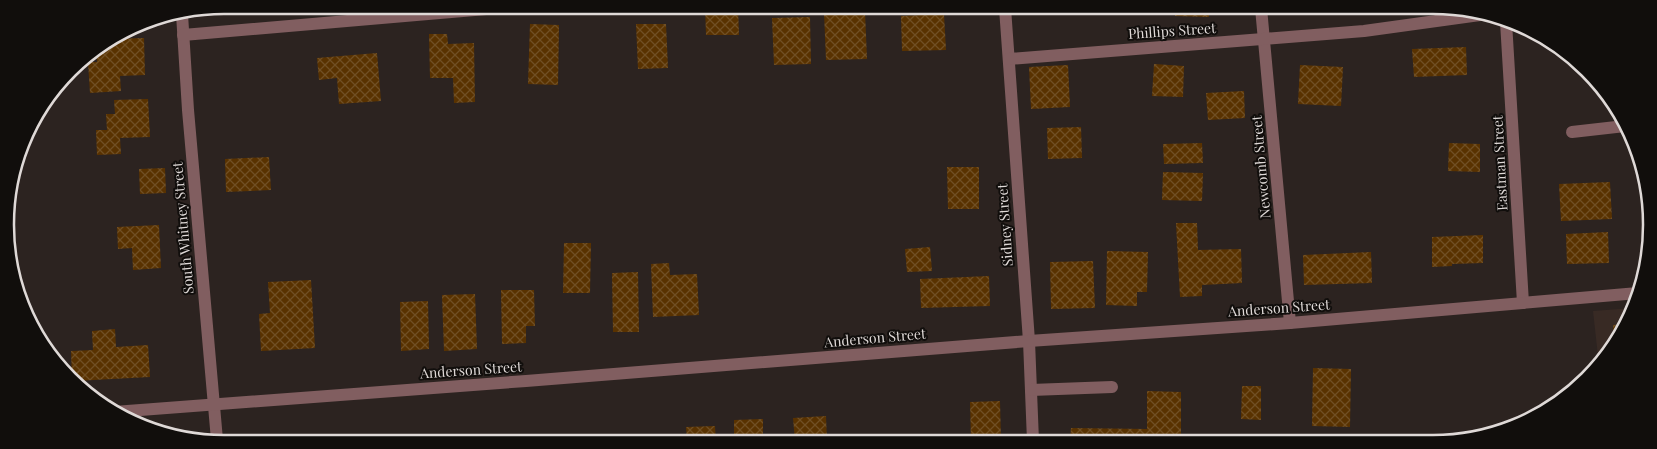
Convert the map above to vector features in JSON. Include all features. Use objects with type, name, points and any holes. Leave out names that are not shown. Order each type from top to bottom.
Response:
[{"type":"street","points":[[183,35],[428,14]]},
{"type":"street","name":"Sidney Street","points":[[1005,14],[1033,435]]},
{"type":"street","name":"Newcomb Street","points":[[1262,14],[1290,323]]},
{"type":"street","name":"Phillips Street","points":[[1009,59],[1364,31],[1466,17]]},
{"type":"street","name":"South Whitney Street","points":[[182,18],[216,435]]},
{"type":"street","name":"Eastman Street","points":[[1506,27],[1523,303]]},
{"type":"street","points":[[1572,132],[1619,127]]},
{"type":"street","name":"Anderson Street","points":[[126,411],[1028,341],[1290,323],[1631,294]]},
{"type":"street","points":[[1031,390],[1112,387]]},
{"type":"shaded area","points":[[1626,309],[1608,342],[1598,355],[1593,311]]},
{"type":"building","points":[[705,14],[738,14],[739,35],[706,35]]},
{"type":"building","points":[[824,14],[865,14],[867,59],[826,60]]},
{"type":"building","points":[[944,14],[946,50],[902,51],[901,16]]},
{"type":"building","points":[[1175,14],[1209,14],[1209,17],[1175,16]]},
{"type":"building","points":[[810,17],[811,64],[774,65],[772,18]]},
{"type":"building","points":[[530,24],[559,25],[558,85],[528,84]]},
{"type":"building","points":[[636,24],[666,24],[668,68],[638,69]]},
{"type":"building","points":[[429,34],[447,34],[448,44],[474,43],[475,102],[454,103],[453,78],[430,78]]},
{"type":"building","points":[[144,38],[145,75],[120,76],[121,91],[90,93],[88,64],[97,62],[97,56],[125,39]]},
{"type":"building","points":[[1466,47],[1467,75],[1414,77],[1412,49]]},
{"type":"building","points":[[377,53],[381,101],[339,104],[337,78],[319,80],[317,58]]},
{"type":"building","points":[[1154,64],[1184,66],[1183,97],[1152,96]]},
{"type":"building","points":[[1068,65],[1070,107],[1031,109],[1029,67]]},
{"type":"building","points":[[1300,65],[1343,67],[1341,106],[1298,104]]},
{"type":"building","points":[[1244,91],[1245,118],[1208,120],[1206,93]]},
{"type":"building","points":[[148,99],[150,137],[120,138],[121,154],[97,155],[96,130],[107,130],[106,114],[115,114],[114,100]]},
{"type":"building","points":[[1081,127],[1082,158],[1048,159],[1047,128]]},
{"type":"building","points":[[1202,143],[1203,163],[1164,164],[1163,144]]},
{"type":"building","points":[[1449,143],[1480,144],[1480,172],[1448,171]]},
{"type":"building","points":[[269,157],[271,190],[226,192],[225,159]]},
{"type":"building","points":[[947,167],[979,167],[979,209],[948,209]]},
{"type":"building","points":[[165,168],[166,193],[140,194],[139,169]]},
{"type":"building","points":[[1163,172],[1203,173],[1202,201],[1162,200]]},
{"type":"building","points":[[1610,182],[1612,219],[1561,221],[1559,184]]},
{"type":"building","points":[[1176,223],[1197,223],[1198,250],[1241,249],[1242,283],[1202,285],[1202,296],[1180,297]]},
{"type":"building","points":[[159,225],[161,268],[133,270],[132,248],[118,249],[117,227]]},
{"type":"building","points":[[1608,232],[1609,263],[1567,264],[1566,234]]},
{"type":"building","points":[[1483,235],[1483,263],[1432,267],[1432,237]]},
{"type":"building","points":[[564,243],[591,243],[590,293],[563,293]]},
{"type":"building","points":[[930,247],[932,271],[907,272],[905,249]]},
{"type":"building","points":[[1107,251],[1148,252],[1147,292],[1137,292],[1137,306],[1106,305]]},
{"type":"building","points":[[1371,252],[1372,283],[1304,285],[1303,255]]},
{"type":"building","points":[[1093,261],[1095,308],[1051,309],[1050,262]]},
{"type":"building","points":[[669,263],[670,275],[697,274],[699,315],[653,317],[651,264]]},
{"type":"building","points":[[638,272],[639,332],[613,332],[612,273]]},
{"type":"building","points":[[989,276],[990,306],[921,308],[920,279]]},
{"type":"building","points":[[311,280],[315,348],[261,351],[259,314],[270,313],[268,282]]},
{"type":"building","points":[[501,290],[534,290],[535,326],[526,326],[526,343],[502,344]]},
{"type":"building","points":[[475,294],[477,349],[444,351],[442,295]]},
{"type":"building","points":[[428,301],[429,349],[401,351],[400,302]]},
{"type":"building","points":[[1613,325],[1618,325],[1613,333]]},
{"type":"building","points":[[115,329],[116,347],[148,345],[150,377],[83,381],[72,370],[71,351],[93,350],[92,331]]},
{"type":"building","points":[[1313,368],[1351,369],[1350,427],[1312,426]]},
{"type":"building","points":[[1242,386],[1261,386],[1261,420],[1241,419]]},
{"type":"building","points":[[1147,391],[1181,392],[1181,435],[1070,435],[1071,428],[1147,429]]},
{"type":"building","points":[[1000,401],[1001,435],[971,435],[970,402]]},
{"type":"building","points":[[826,416],[827,435],[794,435],[793,418]]},
{"type":"building","points":[[763,419],[763,435],[734,435],[734,420]]},
{"type":"building","points":[[715,426],[716,435],[687,435],[686,427]]}]
